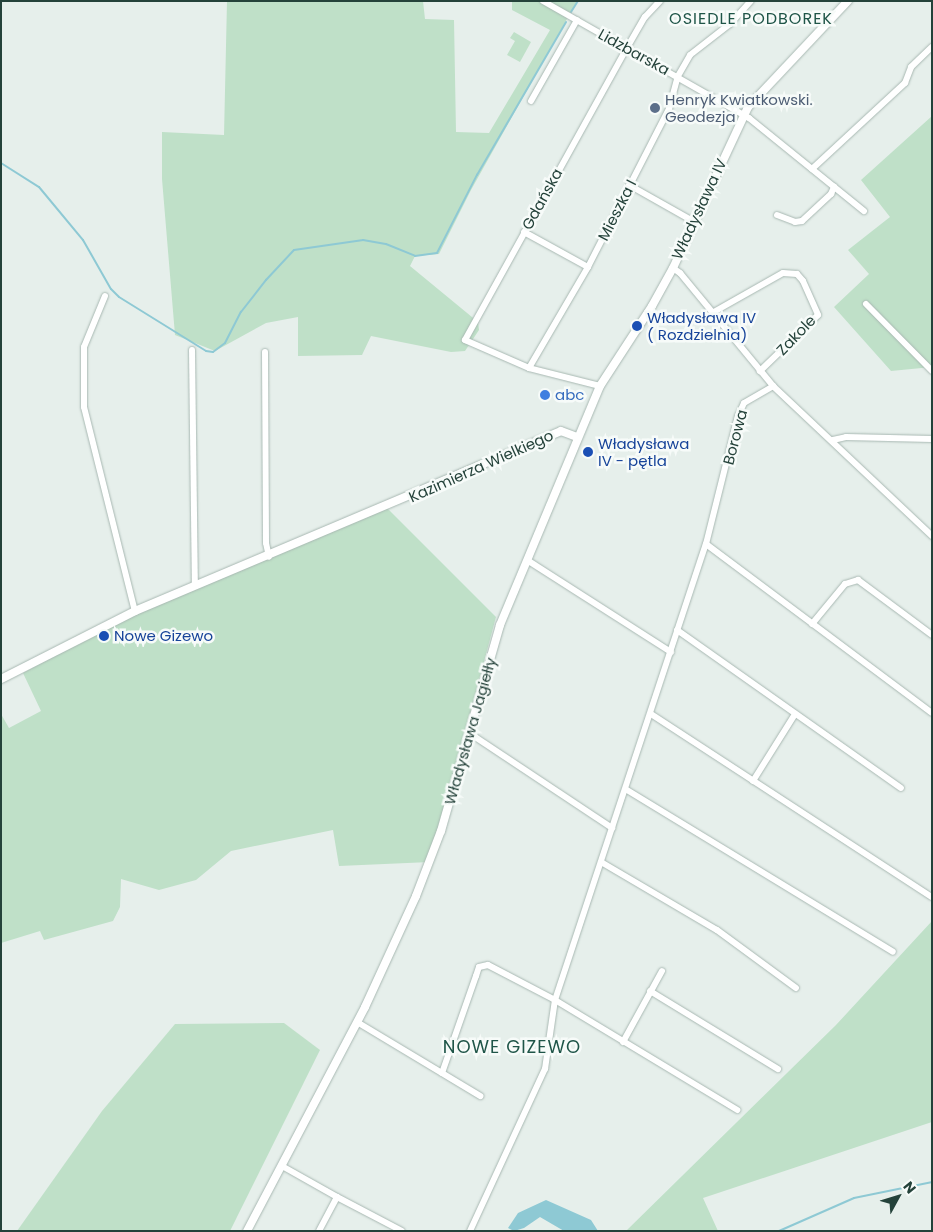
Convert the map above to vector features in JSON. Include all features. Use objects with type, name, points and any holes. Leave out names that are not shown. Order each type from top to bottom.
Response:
[{"type":"street","name":"Lidzbarska","points":[[544,1],[678,76],[743,115],[864,211]]},
{"type":"street","name":"Gdańska","points":[[530,368],[465,340],[627,48],[645,17],[660,1]]},
{"type":"street","name":"Mieszka I","points":[[530,368],[588,267],[669,109],[678,76],[698,46],[730,24],[751,1]]},
{"type":"street","name":"Władysława IV","points":[[577,436],[600,386],[673,268],[743,115],[753,99],[848,1]]},
{"type":"street","points":[[531,101],[577,20]]},
{"type":"street","points":[[812,169],[905,83],[911,67],[932,47]]},
{"type":"street","points":[[629,185],[693,221]]},
{"type":"street","points":[[777,215],[795,222],[802,221],[831,194],[834,187]]},
{"type":"street","points":[[524,232],[588,267]]},
{"type":"street","points":[[673,268],[773,386],[833,440],[932,536]]},
{"type":"street","name":"Zakole","points":[[712,313],[783,273],[797,274],[803,281],[818,315],[760,370]]},
{"type":"street","points":[[105,296],[84,347],[84,407],[135,611]]},
{"type":"street","points":[[866,304],[932,371]]},
{"type":"street","points":[[192,350],[195,586]]},
{"type":"street","points":[[265,352],[266,544],[269,556]]},
{"type":"street","points":[[530,368],[600,386]]},
{"type":"street","name":"Borowa","points":[[470,1231],[540,1081],[555,1000],[612,828],[627,790],[706,544],[738,416],[744,403],[773,386]]},
{"type":"street","name":"Kazimierza Wielkiego","points":[[1,679],[135,611],[386,507],[561,431],[577,436]]},
{"type":"street","name":"Władysława Jagiełły","points":[[247,1231],[387,962],[430,862],[500,625],[577,436]]},
{"type":"street","points":[[833,440],[846,437],[932,439]]},
{"type":"street","points":[[706,544],[932,713]]},
{"type":"street","points":[[527,560],[671,652]]},
{"type":"street","points":[[812,624],[845,584],[858,580],[932,635]]},
{"type":"street","points":[[677,630],[901,788]]},
{"type":"street","points":[[651,714],[932,897]]},
{"type":"street","points":[[753,781],[795,714]]},
{"type":"street","points":[[469,733],[612,828]]},
{"type":"street","points":[[627,790],[893,952]]},
{"type":"street","points":[[601,862],[716,930],[796,988]]},
{"type":"street","points":[[442,1073],[479,967],[488,965],[555,1000],[737,1110]]},
{"type":"street","points":[[623,1042],[662,971]]},
{"type":"street","points":[[650,991],[778,1068]]},
{"type":"street","points":[[357,1022],[480,1096]]},
{"type":"street","points":[[282,1166],[402,1231]]},
{"type":"street","points":[[319,1231],[337,1197]]},
{"type":"green space","points":[[227,1],[423,1],[425,19],[454,20],[456,132],[489,133],[550,30],[512,10],[512,1],[577,1],[471,190],[439,254],[415,256],[410,266],[478,322],[479,330],[465,351],[451,352],[371,336],[362,355],[298,356],[298,317],[266,323],[215,351],[175,335],[162,179],[162,132],[224,135]]},
{"type":"green space","points":[[514,32],[531,42],[520,62],[507,55],[515,41],[510,38]]},
{"type":"green space","points":[[932,116],[932,367],[891,371],[834,307],[869,274],[848,250],[890,217],[861,180]]},
{"type":"green space","points":[[386,507],[496,617],[430,862],[339,866],[333,830],[231,851],[196,880],[159,890],[121,879],[120,907],[113,921],[44,940],[40,931],[1,943],[1,714],[9,728],[41,711],[23,673],[135,611]]},
{"type":"green space","points":[[932,921],[932,1122],[703,1198],[718,1231],[627,1230],[836,1025]]},
{"type":"green space","points":[[284,1023],[320,1050],[230,1231],[17,1231],[102,1111],[175,1024]]},
{"type":"water","points":[[546,1200],[591,1220],[598,1231],[564,1231],[540,1217],[524,1228],[514,1231],[508,1228],[518,1213]]},
{"type":"waterway","points":[[571,12],[578,1]]},
{"type":"waterway","points":[[1,163],[39,187],[83,240],[111,289],[119,297],[206,351],[213,352],[225,343],[241,312],[266,280],[294,250],[363,240],[386,244],[415,256],[437,253],[477,175],[566,22]]},
{"type":"waterway","points":[[779,1231],[854,1198],[932,1182]]},
{"type":"place","name":"Henryk Kwiatkowski. Geodezja","points":[[655,108]]},
{"type":"place","name":"Władysława IV ( Rozdzielnia)","points":[[637,326]]},
{"type":"place","name":"abc","points":[[545,395]]},
{"type":"place","name":"Władysława IV - pętla","points":[[588,452]]},
{"type":"place","name":"Nowe Gizewo","points":[[104,636]]},
{"type":"district","name":"OSIEDLE PODBOREK","points":[[751,19]]},
{"type":"district","name":"NOWE GIZEWO","points":[[512,1047]]}]
